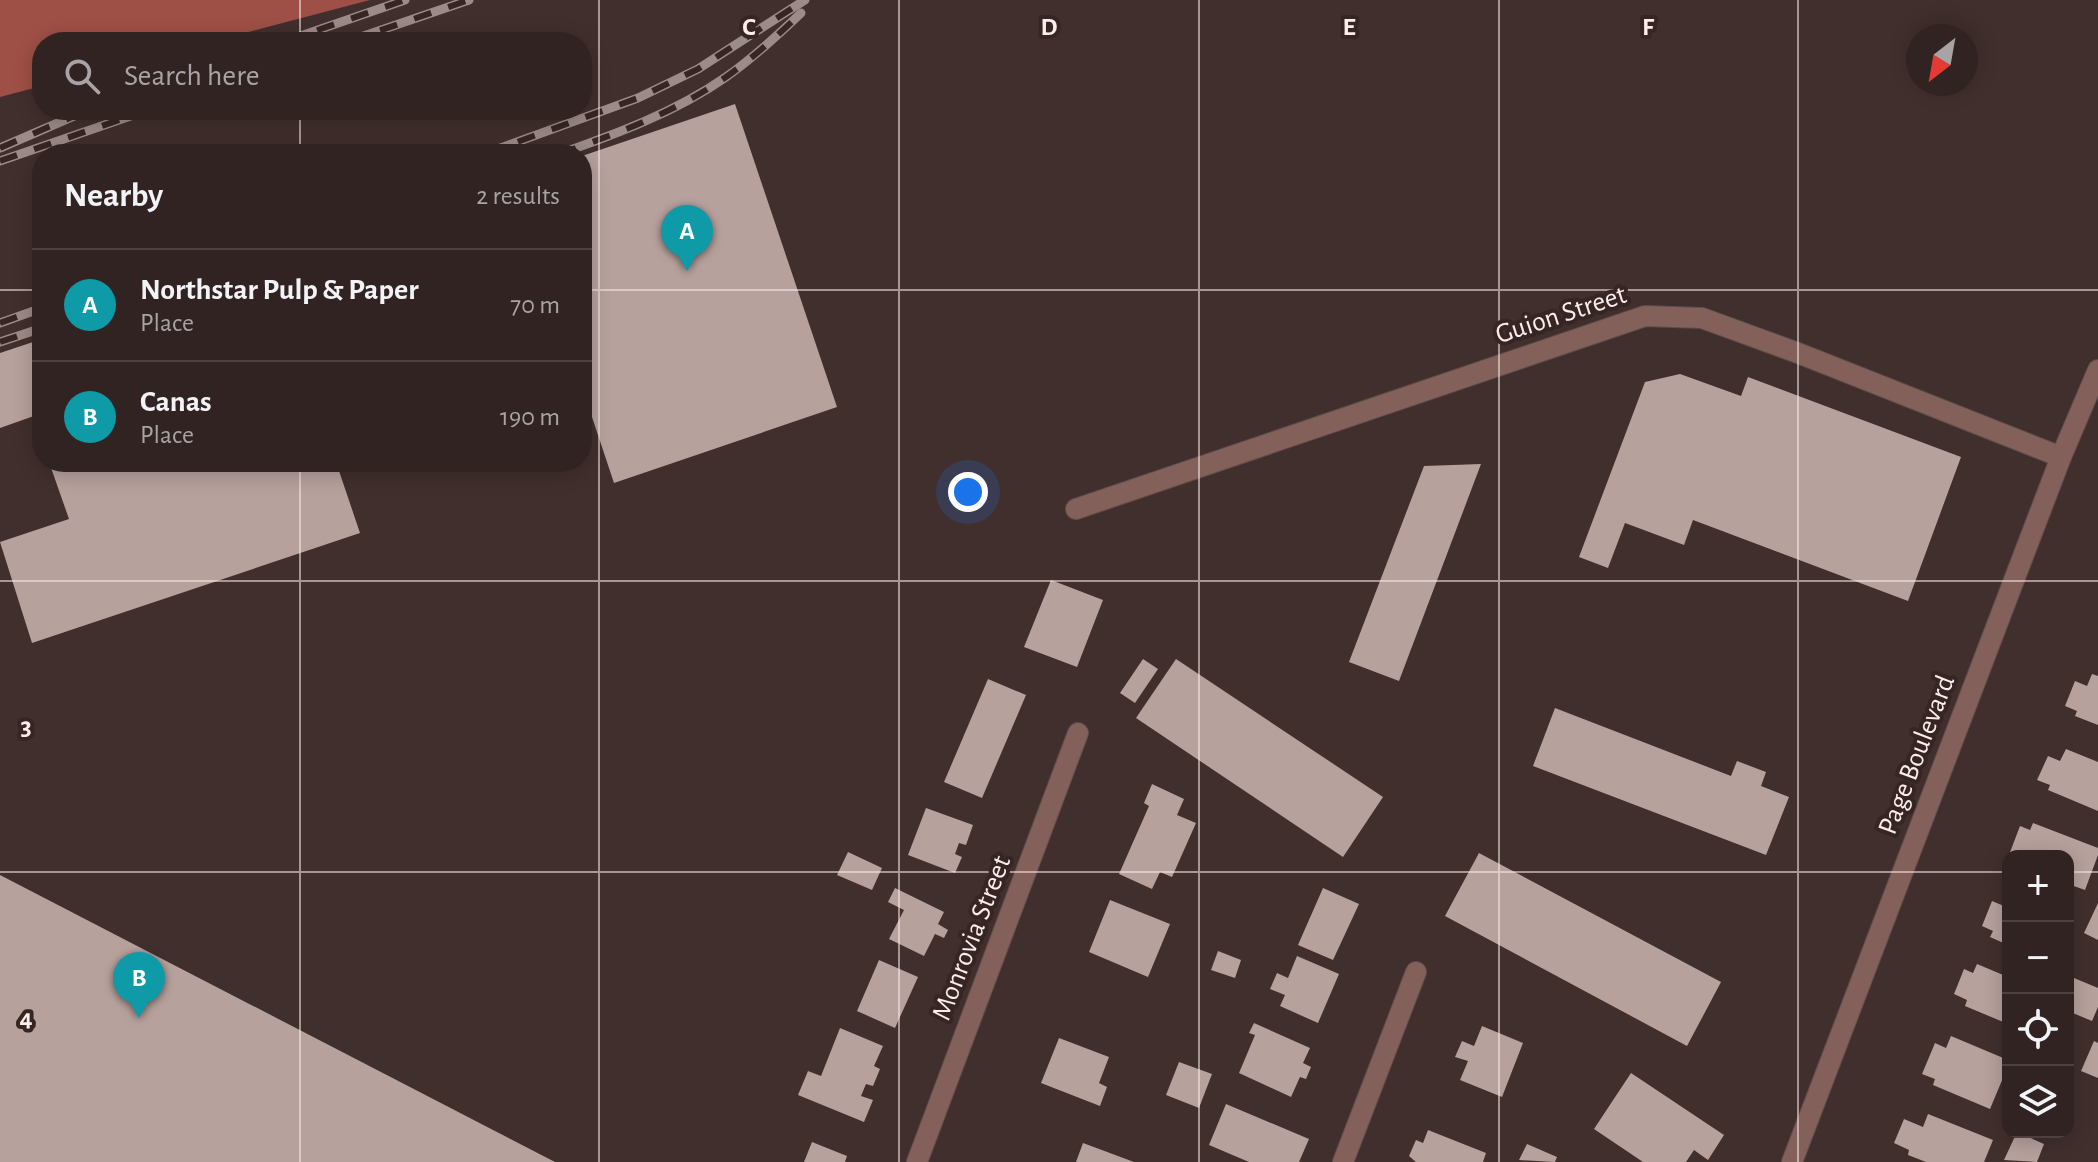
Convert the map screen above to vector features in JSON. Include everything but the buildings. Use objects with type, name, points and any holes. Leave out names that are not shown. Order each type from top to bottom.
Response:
[{"type":"street","name":"Guion Street","points":[[1076,509],[1645,316],[1702,318],[2061,457]]},
{"type":"street","name":"Page Boulevard","points":[[1792,1162],[2061,457],[2098,370]]},
{"type":"street","name":"Monrovia Street","points":[[917,1162],[1078,733]]},
{"type":"street","points":[[1343,1162],[1416,972]]},
{"type":"shaded area","points":[[0,0],[370,0],[248,32],[32,32],[32,89],[0,97]]},
{"type":"railway","points":[[312,32],[405,0]]},
{"type":"railway","points":[[375,32],[469,0]]},
{"type":"railway","points":[[592,115],[638,98],[698,69],[805,0]]},
{"type":"railway","points":[[586,144],[645,121],[707,90],[746,62],[801,13]]},
{"type":"railway","points":[[0,148],[65,120]]},
{"type":"railway","points":[[49,144],[119,120]]},
{"type":"railway","points":[[512,144],[578,120]]},
{"type":"railway","points":[[0,161],[32,150]]},
{"type":"railway","points":[[0,323],[32,312]]},
{"type":"railway","points":[[0,342],[32,331]]},
{"type":"place","name":"Northstar Pulp & Paper","points":[[687,271]]},
{"type":"place","name":"Canas","points":[[139,1018]]}]
